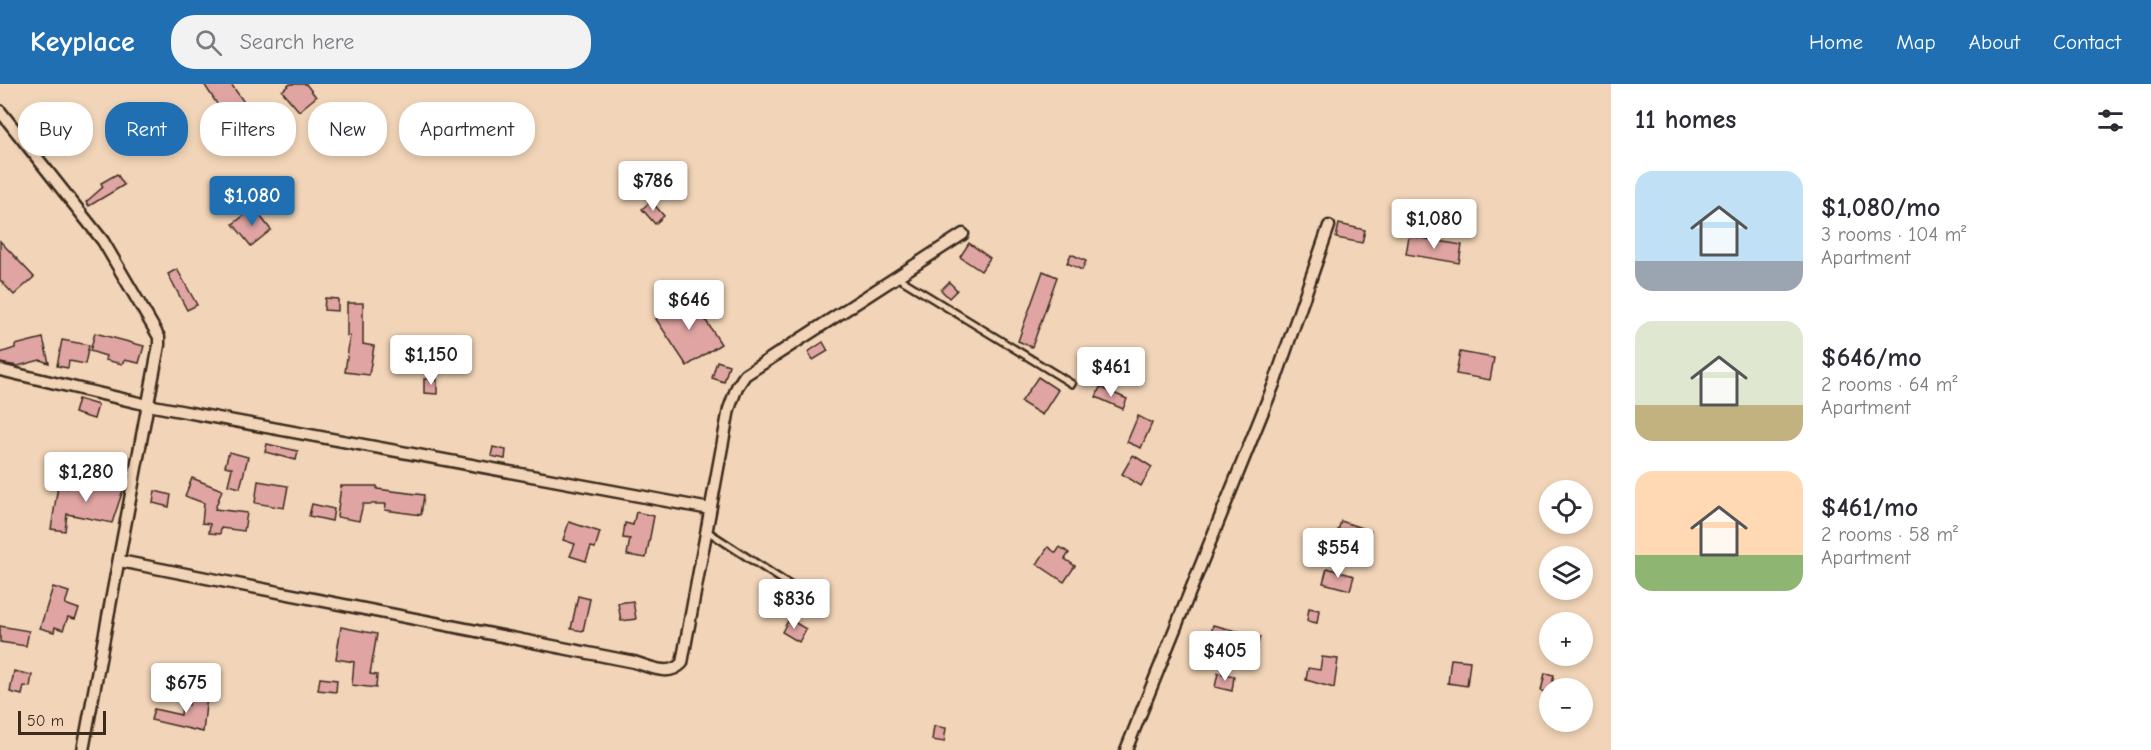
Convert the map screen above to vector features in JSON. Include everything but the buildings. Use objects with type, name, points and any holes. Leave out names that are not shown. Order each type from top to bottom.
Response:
[{"type":"street","points":[[0,111],[103,241],[159,337],[120,561],[83,750]]},
{"type":"street","points":[[1126,750],[1274,384],[1329,226]]},
{"type":"street","points":[[120,561],[623,660],[666,672],[678,668],[682,663],[729,409],[736,387],[745,375],[963,234]]},
{"type":"street","points":[[0,370],[148,405],[710,509]]},
{"type":"lane","points":[[897,277],[1072,384]]},
{"type":"lane","points":[[707,531],[796,589]]}]
